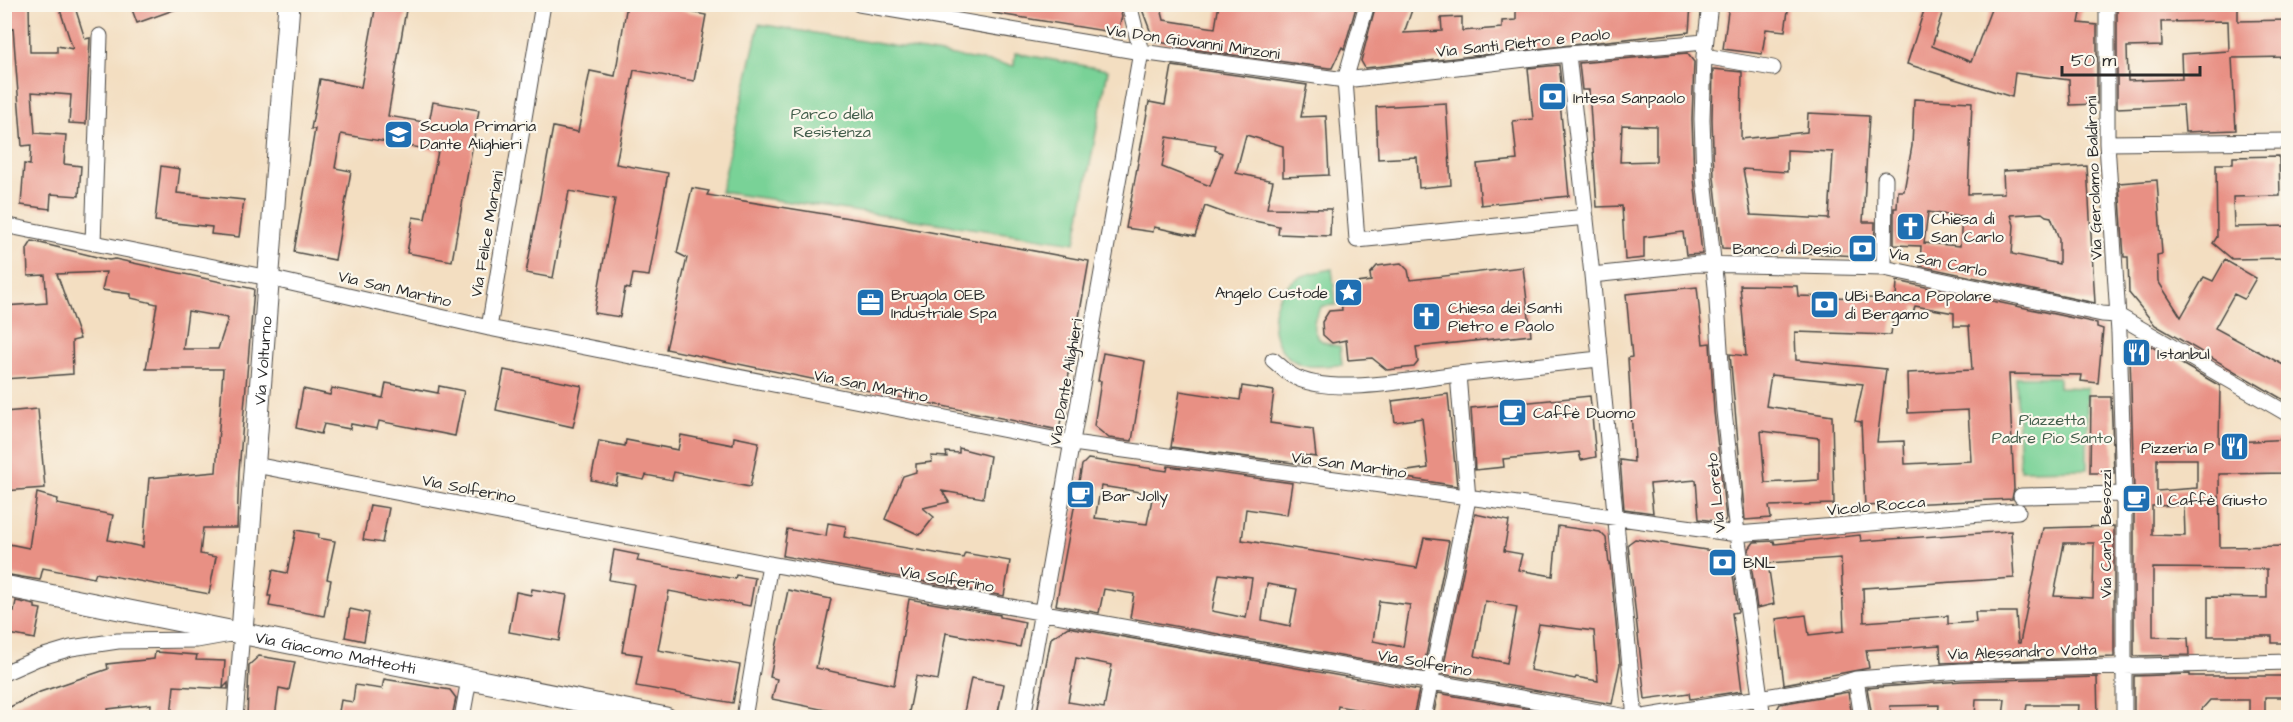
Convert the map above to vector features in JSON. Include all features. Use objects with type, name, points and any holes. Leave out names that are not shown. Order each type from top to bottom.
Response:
[{"type":"street","name":"Via Volturno","points":[[235,717],[289,4]]},
{"type":"street","name":"Via Felice Mariani","points":[[489,328],[543,4]]},
{"type":"street","name":"Via Don Giovanni Minzoni","points":[[859,4],[1141,52],[1345,80]]},
{"type":"street","points":[[1130,4],[1141,52]]},
{"type":"street","points":[[1367,4],[1345,80],[1357,240],[1586,217]]},
{"type":"street","name":"Via Loreto","points":[[1710,4],[1705,49],[1702,119],[1704,166],[1724,411],[1737,534],[1763,717]]},
{"type":"street","name":"Via Gerolamo Baldironi","points":[[2107,4],[2107,143],[2117,315]]},
{"type":"street","points":[[93,243],[100,36]]},
{"type":"street","name":"Via Santi Pietro e Paolo","points":[[1345,80],[1568,54],[1705,49],[1773,68]]},
{"type":"street","name":"Via Dante Alighieri","points":[[1023,717],[1141,52]]},
{"type":"street","points":[[1568,54],[1635,717]]},
{"type":"street","points":[[2107,143],[2289,141]]},
{"type":"street","points":[[1884,268],[1886,179]]},
{"type":"street","name":"Via San Martino","points":[[4,225],[269,278],[489,328],[1073,443],[1468,499],[1737,534]]},
{"type":"street","name":"Via San Carlo","points":[[1592,275],[1713,264],[1884,268],[2102,314],[2117,315]]},
{"type":"street","points":[[2117,315],[2289,414]]},
{"type":"street","name":"Via Carlo Besozzi","points":[[2117,315],[2124,494],[2124,717]]},
{"type":"street","points":[[1273,360],[1292,375],[1314,383],[1346,387],[1599,359]]},
{"type":"street","points":[[1423,717],[1468,499],[1458,374]]},
{"type":"street","name":"Via Solferino","points":[[255,465],[770,564],[1635,717],[1760,699]]},
{"type":"street","name":"Vicolo Rocca","points":[[1737,534],[1865,524],[2019,504],[2124,494]]},
{"type":"street","points":[[744,717],[770,564]]},
{"type":"street","name":"Via Giacomo Matteotti","points":[[4,586],[666,717]]},
{"type":"street","points":[[4,673],[38,658],[71,648],[118,641],[197,640],[242,632]]},
{"type":"street","name":"Via Alessandro Volta","points":[[1760,699],[1838,685],[1856,679],[1961,671],[2289,662]]},
{"type":"street","points":[[462,717],[469,679]]},
{"type":"street","points":[[1856,679],[1862,717]]},
{"type":"green space","name":"Parco della Resistenza","points":[[759,24],[1014,66],[1015,53],[1108,70],[1075,243],[721,192]]},
{"type":"green space","points":[[1332,269],[1336,305],[1322,306],[1314,321],[1314,327],[1315,333],[1324,342],[1340,346],[1342,365],[1309,366],[1296,362],[1286,355],[1274,333],[1275,307],[1280,295],[1292,281],[1309,274]]},
{"type":"green space","name":"Piazzetta Padre Pio Santo","points":[[2016,377],[2058,377],[2058,387],[2087,388],[2087,469],[2020,470]]},
{"type":"building","points":[[4,4],[29,4],[30,52],[57,52],[57,46],[73,49],[58,4],[74,4],[85,39],[90,38],[86,124],[69,123],[71,95],[32,92],[35,133],[66,135],[64,164],[81,166],[79,196],[51,194],[50,209],[21,205],[24,164],[30,165],[31,145],[22,146],[13,28],[4,31]]},
{"type":"building","points":[[130,4],[182,4],[182,7],[137,23]]},
{"type":"building","points":[[376,4],[407,4],[388,116],[429,123],[433,102],[479,110],[452,261],[407,253],[413,217],[425,219],[438,151],[341,134],[335,168],[351,171],[335,260],[294,252],[315,129],[311,129],[320,79],[361,87]]},
{"type":"building","points":[[627,4],[648,4],[706,15],[694,81],[634,70],[616,164],[668,173],[649,276],[633,274],[630,289],[625,288],[620,317],[594,313],[615,199],[569,191],[553,278],[526,273],[553,127],[578,132],[590,71],[615,76]]},
{"type":"building","points":[[993,4],[1119,4],[1122,17],[1117,33],[993,13]]},
{"type":"building","points":[[1140,4],[1160,4],[1164,20],[1215,28],[1219,4],[1357,4],[1344,49],[1342,47],[1332,68],[1329,68],[1175,47],[1175,45],[1154,41]]},
{"type":"building","points":[[1376,4],[1414,4],[1404,33],[1442,31],[1441,18],[1462,17],[1462,31],[1502,28],[1502,21],[1516,20],[1516,4],[1691,4],[1689,32],[1365,68],[1361,61]]},
{"type":"building","points":[[1729,4],[1789,4],[1785,31],[1766,29],[1762,54],[1723,49]]},
{"type":"building","points":[[1926,4],[1945,4],[1932,46],[1971,62],[1993,4],[2068,4],[2082,8],[2079,23],[2097,25],[2097,104],[2070,105],[2069,80],[2015,73],[2012,97],[1907,64]]},
{"type":"building","points":[[2117,4],[2238,4],[2238,21],[2289,20],[2289,57],[2232,58],[2236,130],[2185,132],[2183,105],[2117,108]],"holes":[[[2228,21],[2229,51],[2181,54],[2182,79],[2128,81],[2127,47],[2162,46],[2161,22]]]},
{"type":"building","points":[[1687,53],[1694,62],[1692,119],[1694,178],[1702,254],[1686,255],[1683,232],[1644,237],[1644,258],[1625,260],[1622,206],[1597,207],[1589,90],[1582,90],[1579,63]],"holes":[[[1622,125],[1656,126],[1656,161],[1620,162]]]},
{"type":"building","points":[[1559,65],[1562,92],[1559,92],[1569,196],[1481,205],[1477,164],[1517,160],[1513,121],[1533,119],[1528,68]]},
{"type":"building","points":[[1172,66],[1307,85],[1301,117],[1326,116],[1329,175],[1283,177],[1283,146],[1246,135],[1236,173],[1273,181],[1267,208],[1331,209],[1330,236],[1278,234],[1279,226],[1235,217],[1205,206],[1195,236],[1154,227],[1153,232],[1126,228],[1149,102],[1165,105]],"holes":[[[1167,137],[1216,145],[1215,150],[1222,153],[1210,186],[1162,167]]]},
{"type":"building","points":[[1713,69],[1742,72],[1741,139],[1807,132],[1808,113],[1869,116],[1863,222],[1875,222],[1874,257],[1722,248],[1714,177]],"holes":[[[1787,150],[1833,152],[1829,219],[1751,215],[1743,169],[1787,172]]]},
{"type":"building","points":[[1914,99],[1972,102],[1968,194],[2004,193],[2003,171],[2087,166],[2095,303],[1920,266],[1921,246],[1894,245],[1894,208],[1897,208],[1898,191],[1904,191],[1912,146]],"holes":[[[1928,212],[1962,217],[1960,246],[1924,243]],[[2042,213],[2051,217],[2059,239],[2059,264],[2012,254],[2014,225],[2011,215]]]},
{"type":"building","points":[[1446,103],[1451,185],[1419,188],[1417,157],[1378,159],[1376,107]]},
{"type":"building","points":[[2279,156],[2280,196],[2233,197],[2234,227],[2289,226],[2289,258],[2232,259],[2213,243],[2217,237],[2216,164],[2233,164],[2233,157]]},
{"type":"building","points":[[161,166],[180,169],[177,193],[244,200],[239,237],[211,234],[212,227],[155,221]]},
{"type":"building","points":[[2157,180],[2162,254],[2157,255],[2158,281],[2181,317],[2204,277],[2213,281],[2225,260],[2256,278],[2244,299],[2234,294],[2215,328],[2289,368],[2289,403],[2155,325],[2129,293],[2128,257],[2124,257],[2119,183]]},
{"type":"building","name":"Brugola OEB Industriale Spa","points":[[692,188],[709,191],[707,195],[892,225],[1089,261],[1059,430],[666,349],[687,258],[677,253]]},
{"type":"building","points":[[32,241],[109,260],[115,259],[254,289],[239,471],[237,528],[203,528],[200,554],[216,557],[209,594],[96,573],[94,578],[43,568],[40,580],[4,574],[4,543],[29,548],[37,493],[58,499],[57,504],[113,515],[108,540],[143,547],[149,478],[216,472],[223,369],[146,369],[157,304],[131,298],[131,294],[102,290],[106,272],[57,274],[80,339],[72,341],[73,374],[4,379],[4,306],[47,303],[45,275],[28,276],[27,249]],"holes":[[[188,311],[228,318],[218,349],[183,349]]]},
{"type":"building","name":"Chiesa dei Santi Pietro e Paolo","points":[[1401,263],[1408,270],[1410,280],[1523,267],[1531,335],[1416,347],[1418,362],[1414,367],[1387,370],[1372,358],[1348,360],[1346,340],[1332,343],[1323,335],[1322,322],[1329,311],[1342,310],[1340,285],[1371,281],[1370,274],[1377,266]]},
{"type":"building","points":[[1897,281],[2097,323],[2097,327],[2103,329],[2098,383],[2081,381],[2082,375],[2009,374],[2014,489],[2012,499],[1865,506],[1861,422],[1855,421],[1863,384],[1771,375],[1766,406],[1832,416],[1834,504],[1769,506],[1771,518],[1745,520],[1730,354],[1746,356],[1740,285],[1797,286],[1798,296],[1896,299]],"holes":[[[1915,306],[1954,313],[1954,326],[1969,326],[1972,370],[1907,373],[1908,413],[1968,410],[1971,461],[1905,464],[1904,441],[1877,442],[1886,369],[1796,360],[1795,332],[1891,335],[1893,317],[1912,318]],[[1761,431],[1819,438],[1819,480],[1765,483]]]},
{"type":"building","points":[[1697,287],[1703,344],[1710,343],[1714,412],[1726,519],[1723,522],[1699,519],[1696,480],[1650,484],[1653,513],[1624,509],[1620,460],[1634,462],[1628,358],[1632,357],[1626,294]]},
{"type":"building","points":[[2142,341],[2220,386],[2219,443],[2289,439],[2289,473],[2219,474],[2220,547],[2289,546],[2289,643],[2272,643],[2272,636],[2208,636],[2208,597],[2267,598],[2267,569],[2153,568],[2153,637],[2188,638],[2189,655],[2134,656],[2134,491],[2130,355]],"holes":[[[2157,459],[2197,459],[2197,488],[2157,491]],[[2184,505],[2185,536],[2152,535],[2152,506]]]},
{"type":"building","points":[[1103,353],[1145,361],[1132,441],[1109,438],[1094,426]]},
{"type":"building","points":[[504,370],[582,386],[573,427],[496,410]]},
{"type":"building","points":[[386,383],[438,393],[439,386],[464,391],[455,436],[379,421],[377,429],[351,424],[350,429],[324,424],[321,434],[296,428],[303,389],[330,395],[332,388],[383,398]]},
{"type":"building","points":[[1242,386],[1274,391],[1270,423],[1313,429],[1316,457],[1302,455],[1301,464],[1171,447],[1180,391],[1240,400]]},
{"type":"building","points":[[1448,394],[1457,486],[1395,476],[1395,473],[1428,468],[1422,418],[1395,422],[1392,401]]},
{"type":"building","points":[[1590,396],[1596,457],[1581,460],[1579,452],[1503,459],[1504,467],[1475,470],[1471,408]]},
{"type":"building","points":[[2091,397],[2111,397],[2114,473],[2090,473]]},
{"type":"building","points":[[38,409],[45,488],[4,491],[4,412]]},
{"type":"building","points":[[681,435],[733,445],[734,437],[759,442],[750,487],[674,472],[672,480],[646,475],[644,480],[618,475],[616,485],[591,480],[599,441],[625,446],[626,440],[678,450]]},
{"type":"building","points":[[959,448],[990,456],[983,498],[942,491],[949,502],[923,508],[934,517],[920,535],[885,519],[903,476],[916,472],[916,464],[932,462],[931,456],[947,457],[946,452],[959,453]]},
{"type":"building","points":[[1088,459],[1167,471],[1168,466],[1292,483],[1287,515],[1246,509],[1242,540],[1417,568],[1424,538],[1449,541],[1423,671],[1130,618],[1134,594],[1104,589],[1099,613],[1056,605],[1082,465]],"holes":[[[1101,486],[1153,494],[1147,524],[1095,518]],[[1219,574],[1252,578],[1246,618],[1212,611]],[[1267,584],[1297,589],[1290,626],[1262,620]],[[1379,601],[1410,605],[1403,647],[1373,641]]]},
{"type":"building","points":[[370,505],[389,508],[382,543],[363,540]]},
{"type":"building","points":[[1475,514],[1509,521],[1504,551],[1522,554],[1518,570],[1553,576],[1558,526],[1600,532],[1606,538],[1620,664],[1612,704],[1442,674]],"holes":[[[1485,601],[1517,607],[1507,663],[1475,656]],[[1539,624],[1594,631],[1598,681],[1530,670]]]},
{"type":"building","points":[[828,523],[846,526],[844,537],[963,558],[965,553],[1010,561],[1004,596],[783,556],[787,529],[826,536]]},
{"type":"building","points":[[2114,526],[2114,657],[1941,663],[1940,645],[1866,650],[1869,668],[1784,684],[1776,619],[1806,615],[1809,635],[1844,631],[1841,558],[1768,563],[1774,604],[1757,608],[1749,549],[1754,542],[1774,541],[1775,544],[1860,535],[1861,541],[2011,531],[2014,578],[1863,588],[1864,622],[1948,616],[1948,624],[1976,622],[1975,612],[2016,612],[2018,643],[2020,643],[2043,528]],"holes":[[[2064,543],[2094,543],[2093,598],[2054,596]]]},
{"type":"building","points":[[296,530],[319,534],[318,538],[335,541],[327,579],[331,580],[324,616],[269,606],[271,596],[268,596],[273,570],[287,573]]},
{"type":"building","points":[[1635,539],[1719,552],[1731,560],[1738,612],[1732,613],[1742,691],[1690,699],[1689,693],[1645,699],[1628,544]]},
{"type":"building","points":[[614,550],[639,555],[637,561],[735,579],[736,575],[755,578],[750,606],[669,591],[658,650],[740,665],[733,703],[636,686],[642,655],[622,652],[634,584],[609,580]]},
{"type":"building","points":[[532,589],[567,595],[559,641],[509,632],[516,592],[531,595]]},
{"type":"building","points":[[788,590],[831,599],[816,668],[894,685],[909,599],[1000,615],[1000,617],[1025,622],[1020,647],[946,633],[938,680],[916,676],[908,717],[859,717],[772,699],[777,679],[770,677]]},
{"type":"building","points":[[16,601],[35,605],[35,608],[41,609],[35,639],[4,633],[4,609],[14,611]]},
{"type":"building","points":[[350,609],[369,613],[364,641],[345,637]]},
{"type":"building","points":[[1068,627],[1419,690],[1413,717],[1388,717],[1389,715],[1338,706],[1336,717],[1036,717],[1051,638]],"holes":[[[1076,658],[1112,665],[1104,708],[1068,702]]]},
{"type":"building","points":[[155,652],[197,655],[196,660],[225,661],[223,688],[228,683],[228,689],[174,686],[171,717],[150,717],[151,704],[108,709],[110,717],[4,717],[4,710],[40,692],[108,669],[107,664],[154,659]]},
{"type":"building","points":[[259,656],[295,662],[289,690],[279,688],[275,717],[247,717],[249,665]]},
{"type":"building","points":[[2190,674],[2190,676],[2289,676],[2289,697],[2265,697],[2265,717],[2249,717],[2249,700],[2210,700],[2202,709],[2202,717],[2134,717],[2134,676]]},
{"type":"building","points":[[2097,677],[2098,717],[2078,717],[2079,705],[2027,705],[2025,717],[2003,717],[2005,699],[1976,699],[1975,717],[1938,717],[1939,705],[1890,706],[1892,717],[1872,717],[1867,688],[1962,681]]},
{"type":"building","points":[[971,678],[1004,684],[997,717],[963,717]]},
{"type":"building","points":[[384,679],[450,690],[456,698],[452,717],[338,717],[341,700],[353,702],[355,685],[382,689]]},
{"type":"building","points":[[1848,692],[1852,717],[1773,717],[1780,704]]},
{"type":"building","points":[[1438,693],[1575,717],[1433,717]]},
{"type":"place","name":"Intesa Sanpaolo","points":[[1552,97]]},
{"type":"place","name":"Scuola Primaria Dante Alighieri","points":[[399,134]]},
{"type":"place","name":"Chiesa di San Carlo","points":[[1910,227]]},
{"type":"place","name":"Banco di Desio","points":[[1862,248]]},
{"type":"place","name":"Angelo Custode","points":[[1349,292]]},
{"type":"place","name":"Brugola OEB Industriale Spa","points":[[870,303]]},
{"type":"place","name":"UBi Banca Popolare di Bergamo","points":[[1824,304]]},
{"type":"place","name":"Chiesa dei Santi Pietro e Paolo","points":[[1427,316]]},
{"type":"place","name":"Istanbul","points":[[2136,353]]},
{"type":"place","name":"Caffè Duomo","points":[[1512,412]]},
{"type":"place","name":"Pizzeria P","points":[[2235,447]]},
{"type":"place","name":"Bar Jolly","points":[[1081,495]]},
{"type":"place","name":"Il Caffè Giusto","points":[[2136,499]]},
{"type":"place","name":"BNL","points":[[1722,562]]}]
